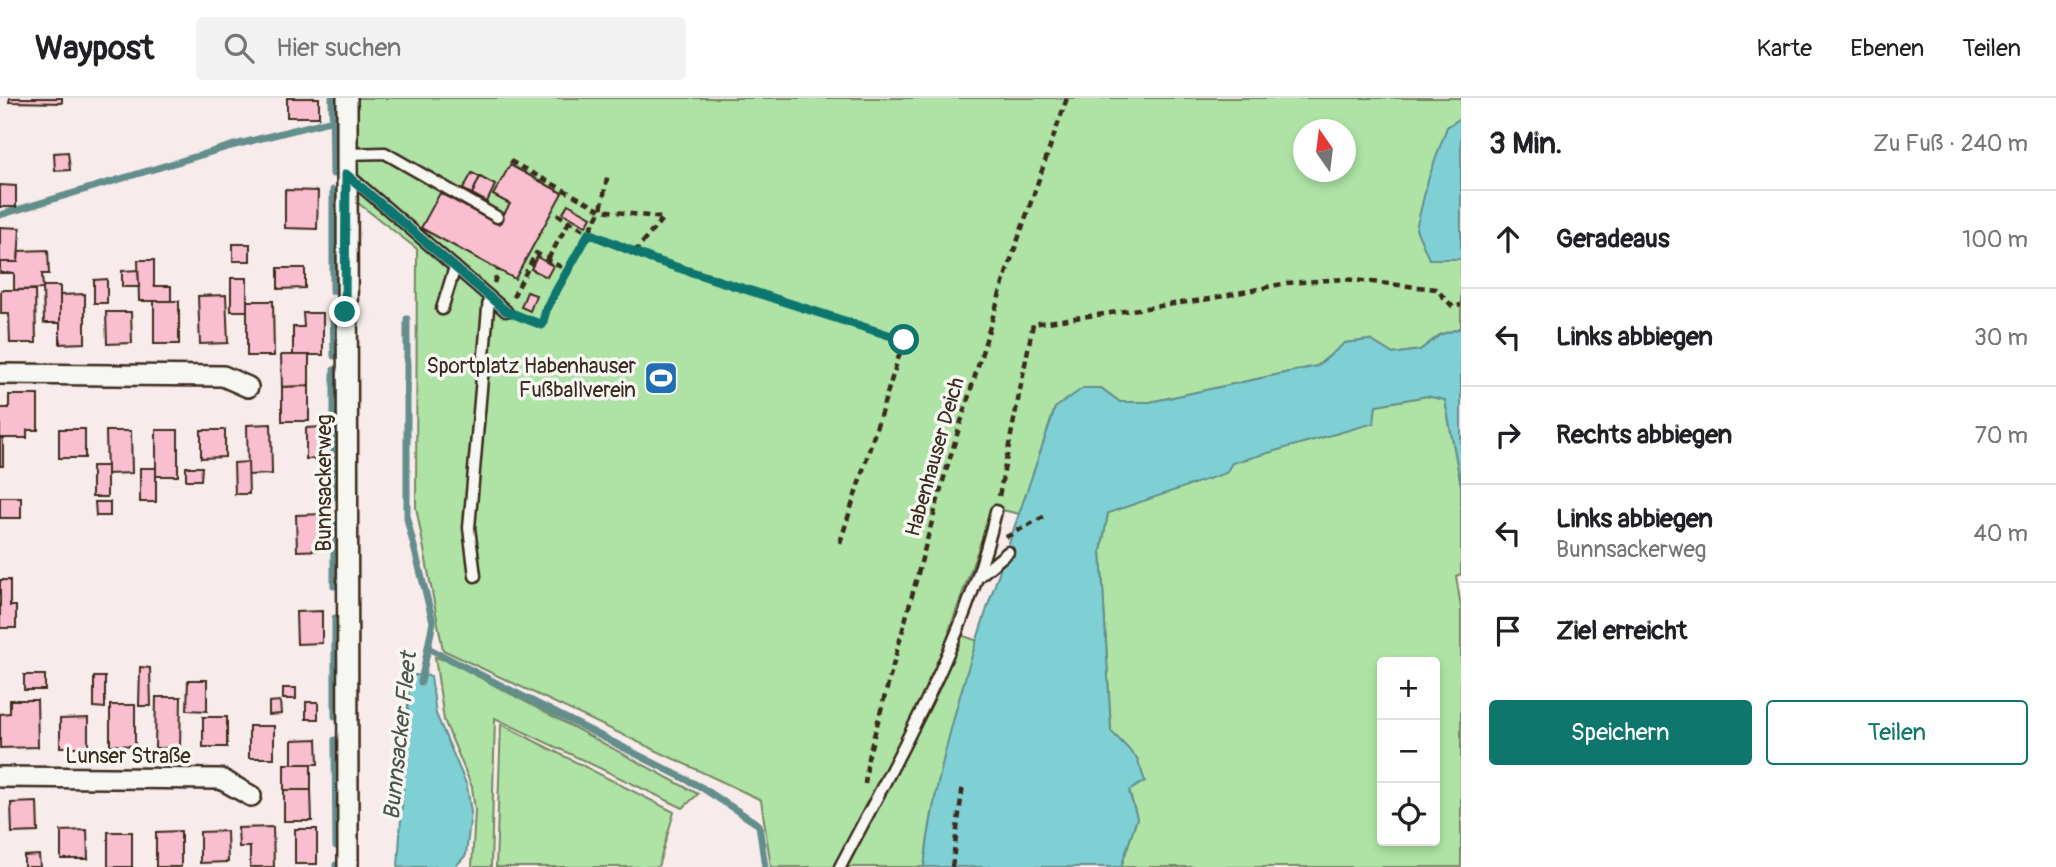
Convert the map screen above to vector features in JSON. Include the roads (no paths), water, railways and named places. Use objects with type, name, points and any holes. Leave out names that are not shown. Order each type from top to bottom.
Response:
[{"type":"street","name":"Bunnsackerweg","points":[[347,98],[348,867]]},
{"type":"street","points":[[0,374],[223,376],[248,387]]},
{"type":"street","name":"Lunser Straße","points":[[0,778],[221,779],[251,796]]},
{"type":"lane","points":[[346,154],[385,153],[497,217]]},
{"type":"lane","points":[[346,174],[506,311]]},
{"type":"lane","points":[[442,309],[455,267]]},
{"type":"lane","points":[[475,576],[468,528],[489,297]]},
{"type":"lane","points":[[840,867],[932,693],[988,546],[996,511]]},
{"type":"lane","points":[[975,580],[1008,552]]},
{"type":"water","points":[[1461,118],[1461,259],[1429,259],[1416,229],[1428,180],[1447,127]]},
{"type":"water","points":[[1461,328],[1461,485],[1445,400],[1427,396],[1376,405],[1374,423],[1232,463],[1226,473],[1108,513],[1101,551],[1111,731],[1137,758],[1145,781],[1129,791],[1137,818],[1121,867],[924,867],[945,751],[961,693],[997,577],[1055,408],[1083,388],[1101,388],[1120,402],[1150,402],[1317,366],[1345,343],[1370,340],[1393,354],[1420,350],[1440,335]]},
{"type":"water","points":[[414,675],[431,676],[436,714],[467,786],[471,812],[466,855],[455,867],[398,867],[409,690]]},
{"type":"waterway","points":[[332,98],[333,174]]},
{"type":"waterway","points":[[0,215],[231,146],[333,120]]},
{"type":"waterway","points":[[333,190],[333,291]]},
{"type":"waterway","points":[[333,308],[334,356]]},
{"type":"waterway","name":"Bunnsacker Fleet","points":[[407,319],[407,519],[433,622],[421,682]]},
{"type":"waterway","points":[[334,370],[334,497]]},
{"type":"waterway","points":[[334,525],[334,586]]},
{"type":"waterway","points":[[335,618],[335,716]]},
{"type":"waterway","points":[[428,648],[701,787],[759,825],[765,867]]},
{"type":"waterway","points":[[335,740],[336,846]]},
{"type":"place","name":"Sportplatz Habenhauser Fußballverein","points":[[661,378]]}]
